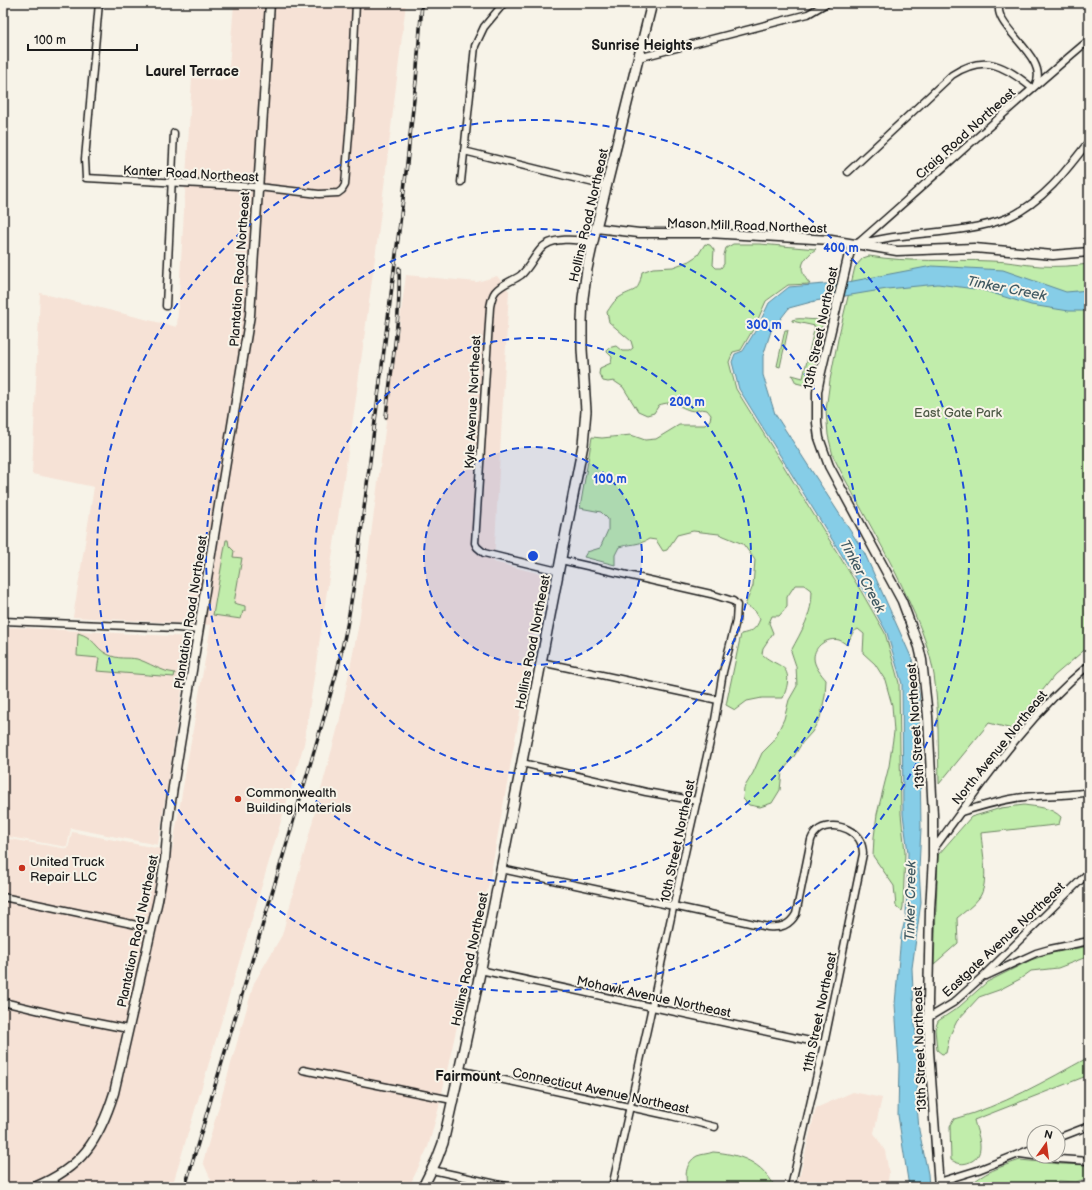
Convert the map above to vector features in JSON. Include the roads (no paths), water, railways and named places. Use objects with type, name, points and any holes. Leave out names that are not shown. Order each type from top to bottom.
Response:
[{"type":"main road","name":"Hollins Road Northeast","points":[[423,1187],[443,1143],[522,763],[586,426],[582,349],[584,290],[596,228],[652,3]]},
{"type":"street","name":"Kanter Road Northeast","points":[[99,3],[85,159],[86,178],[171,184],[258,187],[319,194],[335,194],[342,190],[345,185],[356,3]]},
{"type":"street","name":"Plantation Road Northeast","points":[[34,1187],[65,1171],[84,1155],[101,1129],[107,1116],[114,1093],[165,860],[168,823],[248,336],[270,3]]},
{"type":"street","points":[[461,182],[475,46],[484,27],[504,3]]},
{"type":"street","points":[[638,58],[808,14],[826,3]]},
{"type":"street","points":[[848,172],[952,75],[960,70],[978,64],[993,64],[1007,70],[1034,86],[1039,74],[1034,62],[1003,22],[999,8],[1000,3]]},
{"type":"street","name":"Craig Road Northeast","points":[[857,244],[1034,86],[1089,40]]},
{"type":"street","points":[[166,306],[174,133]]},
{"type":"street","points":[[857,244],[901,236],[972,227],[997,222],[1008,218],[1050,188],[1065,172],[1089,141]]},
{"type":"street","points":[[464,150],[606,186]]},
{"type":"street","name":"Mason Mill Road Northeast","points":[[596,228],[638,233],[708,233],[831,240],[897,251],[974,248],[1053,255],[1089,252]]},
{"type":"street","name":"Kyle Avenue Northeast","points":[[558,571],[484,553],[477,548],[475,543],[490,307],[495,292],[500,287],[521,274],[545,245],[561,240],[571,239],[593,243]]},
{"type":"street","name":"13th Street Northeast","points":[[857,244],[851,249],[835,309],[817,392],[816,416],[819,438],[829,466],[902,601],[919,647],[925,676],[933,815],[928,1018],[930,1072],[939,1185]]},
{"type":"street","name":"10th Street Northeast","points":[[561,560],[711,594],[735,602],[737,609],[736,621],[718,700],[715,720],[612,1187]]},
{"type":"street","points":[[3,621],[161,627],[199,630]]},
{"type":"street","points":[[541,662],[718,700]]},
{"type":"street","name":"North Avenue Northeast","points":[[933,850],[989,774],[1035,717],[1056,694],[1089,665]]},
{"type":"street","points":[[522,763],[646,792],[697,801]]},
{"type":"street","points":[[961,812],[1016,798],[1089,792]]},
{"type":"street","name":"11th Street Northeast","points":[[674,906],[768,927],[776,928],[787,925],[793,920],[796,914],[811,840],[815,831],[825,826],[840,827],[853,833],[860,841],[863,854],[824,1044],[791,1187]]},
{"type":"street","points":[[501,869],[674,906]]},
{"type":"street","name":"Eastgate Avenue Northeast","points":[[928,1018],[953,1003],[982,977],[1089,872]]},
{"type":"street","points":[[3,897],[151,928]]},
{"type":"street","points":[[982,977],[1050,949],[1089,941]]},
{"type":"street","name":"Mohawk Avenue Northeast","points":[[480,970],[824,1044]]},
{"type":"street","points":[[3,1002],[62,1016],[128,1029]]},
{"type":"street","points":[[303,1070],[452,1100]]},
{"type":"street","name":"Connecticut Avenue Northeast","points":[[458,1070],[671,1116],[715,1127]]},
{"type":"street","points":[[1066,1135],[1089,1126]]},
{"type":"street","points":[[939,1185],[1026,1151]]},
{"type":"street","points":[[1019,1154],[1026,1155]]},
{"type":"street","points":[[1066,1159],[1089,1161]]},
{"type":"street","points":[[432,1170],[510,1187]]},
{"type":"street","points":[[54,1178],[56,1187]]},
{"type":"water","name":"Tinker Creek","points":[[932,266],[1003,270],[1066,292],[1089,290],[1089,311],[1069,311],[1031,305],[982,290],[938,284],[887,289],[815,301],[789,308],[771,331],[763,356],[763,375],[775,414],[864,552],[912,659],[919,694],[921,828],[919,869],[921,902],[912,968],[918,1056],[917,1104],[919,1130],[928,1174],[929,1187],[909,1187],[898,1115],[899,1065],[895,1004],[901,936],[906,916],[908,853],[903,814],[902,684],[887,633],[864,591],[739,389],[732,362],[735,354],[743,351],[757,328],[769,303],[789,287],[848,282]]},
{"type":"railway","points":[[185,1187],[323,721],[338,667],[347,626],[356,572],[404,191],[416,81],[422,3]]},
{"type":"railway","points":[[386,417],[399,305],[399,268]]},
{"type":"place","name":"Commonwealth Building Materials","points":[[238,799]]},
{"type":"place","name":"United Truck Repair LLC","points":[[22,868]]},
{"type":"district","name":"Sunrise Heights","points":[[642,45]]},
{"type":"district","name":"Laurel Terrace","points":[[192,71]]},
{"type":"district","name":"Fairmount","points":[[468,1076]]},
{"type":"park label","name":"East Gate Park","points":[[958,412]]}]
